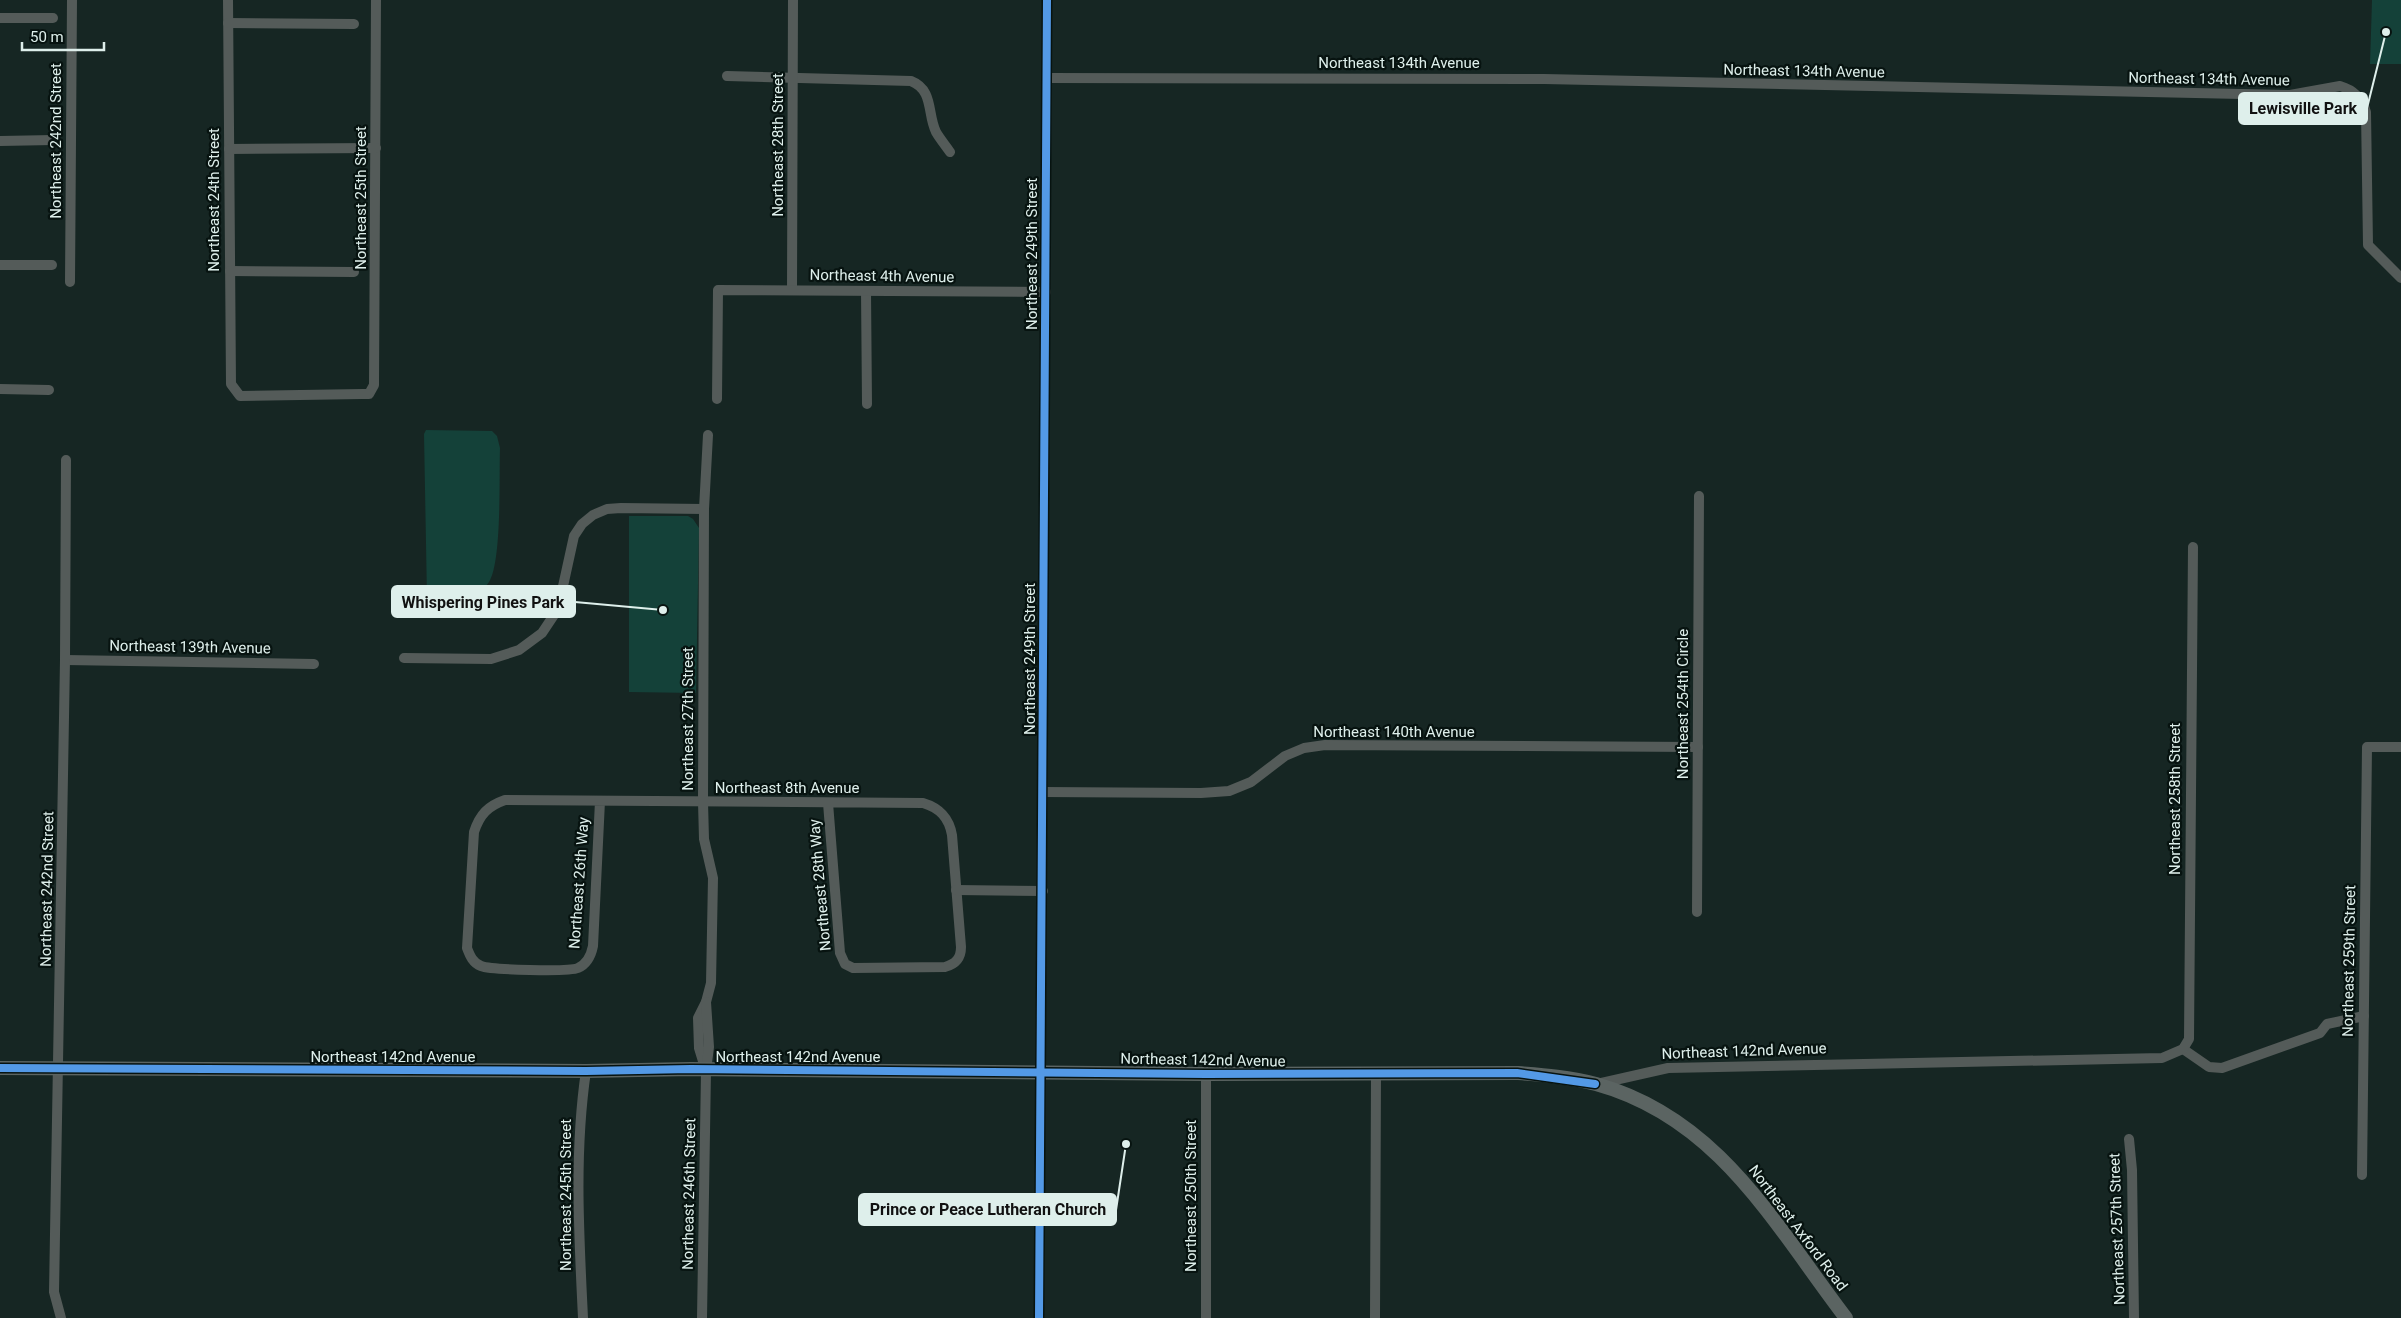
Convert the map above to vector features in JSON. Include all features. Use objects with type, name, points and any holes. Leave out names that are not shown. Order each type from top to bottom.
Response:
[{"type":"main road","name":"Northeast 142nd Avenue","points":[[0,1068],[586,1071],[691,1069],[706,1071],[1206,1074],[1517,1073],[1595,1084]]},
{"type":"main road","name":"Northeast Axford Road","points":[[1595,1084],[1631,1097],[1656,1109],[1691,1132],[1723,1160],[1742,1178],[1846,1318]]},
{"type":"street","name":"Northeast 242nd Street","points":[[70,282],[72,0]]},
{"type":"street","name":"Northeast 24th Street","points":[[228,0],[231,384],[240,396]]},
{"type":"street","name":"Northeast 25th Street","points":[[240,396],[369,394],[374,385],[376,0]]},
{"type":"street","name":"Northeast 28th Street","points":[[792,290],[793,0]]},
{"type":"street","name":"Northeast 249th Street","points":[[1038,1318],[1047,0]]},
{"type":"street","points":[[0,18],[53,18]]},
{"type":"street","points":[[228,23],[354,24]]},
{"type":"street","points":[[727,76],[906,80],[916,83],[927,95],[936,132],[950,152]]},
{"type":"street","name":"Northeast 134th Avenue","points":[[1047,78],[1544,79],[2290,95],[2340,86],[2347,88],[2359,97],[2366,112],[2368,246],[2401,278]]},
{"type":"street","points":[[0,141],[53,140]]},
{"type":"street","points":[[229,149],[376,148]]},
{"type":"street","points":[[0,266],[52,265]]},
{"type":"street","points":[[230,272],[354,272]]},
{"type":"street","name":"Northeast 4th Avenue","points":[[717,399],[718,290],[1046,292]]},
{"type":"street","points":[[866,291],[867,404]]},
{"type":"street","points":[[0,389],[49,390]]},
{"type":"street","name":"Northeast 27th Street","points":[[706,1071],[708,1047],[706,1002],[711,983],[713,878],[704,839],[703,802],[704,509],[708,435]]},
{"type":"street","name":"Northeast 242nd Street","points":[[61,1318],[54,1292],[65,660],[66,460]]},
{"type":"street","name":"Northeast 254th Circle","points":[[1697,912],[1698,496]]},
{"type":"street","points":[[404,658],[491,659],[519,650],[542,633],[558,608],[574,536],[582,524],[593,515],[607,509],[621,508],[704,509]]},
{"type":"street","name":"Northeast 258th Street","points":[[2183,1049],[2189,1039],[2193,547]]},
{"type":"street","name":"Northeast 139th Avenue","points":[[65,660],[314,664]]},
{"type":"street","name":"Northeast 140th Avenue","points":[[1043,792],[1229,792],[1251,782],[1285,756],[1304,748],[1325,745],[1698,746]]},
{"type":"street","name":"Northeast 259th Street","points":[[2362,1175],[2367,747],[2401,748]]},
{"type":"street","name":"Northeast 8th Avenue","points":[[474,962],[467,948],[474,832],[478,820],[485,811],[494,804],[505,800],[923,803],[940,811],[950,826],[956,890]]},
{"type":"street","name":"Northeast 26th Way","points":[[474,962],[487,968],[569,971],[583,966],[588,960],[593,946],[600,801]]},
{"type":"street","name":"Northeast 28th Way","points":[[828,803],[841,957],[845,964],[852,968],[951,966],[959,958],[961,946],[956,890]]},
{"type":"street","points":[[956,890],[1042,892]]},
{"type":"street","points":[[2183,1049],[2210,1066],[2222,1068],[2320,1033],[2327,1024],[2364,1016]]},
{"type":"street","name":"Northeast 142nd Avenue","points":[[1595,1084],[1668,1068],[2162,1058],[2175,1055],[2183,1049]]},
{"type":"street","name":"Northeast 245th Street","points":[[583,1318],[578,1206],[580,1116],[586,1071]]},
{"type":"street","name":"Northeast 246th Street","points":[[702,1318],[706,1071]]},
{"type":"street","name":"Northeast 250th Street","points":[[1206,1074],[1206,1318]]},
{"type":"street","points":[[1375,1318],[1376,1074]]},
{"type":"street","name":"Northeast 257th Street","points":[[2129,1139],[2132,1170],[2134,1318]]},
{"type":"green space","points":[[2372,0],[2401,0],[2401,64],[2370,64]]},
{"type":"green space","points":[[426,430],[492,431],[497,436],[500,448],[498,538],[493,572],[489,582],[481,591],[455,602],[446,603],[427,598],[424,434]]},
{"type":"green space","points":[[629,516],[688,516],[693,519],[699,528],[696,693],[629,692]]},
{"type":"cycle path","points":[[1039,1318],[1047,0]]},
{"type":"cycle path","points":[[0,1068],[586,1071],[691,1069],[1206,1074],[1517,1073],[1595,1084]]},
{"type":"place","name":"Lewisville Park","points":[[2386,32]]},
{"type":"place","name":"Whispering Pines Park","points":[[663,610]]},
{"type":"place","name":"Prince or Peace Lutheran Church","points":[[1126,1144]]}]
